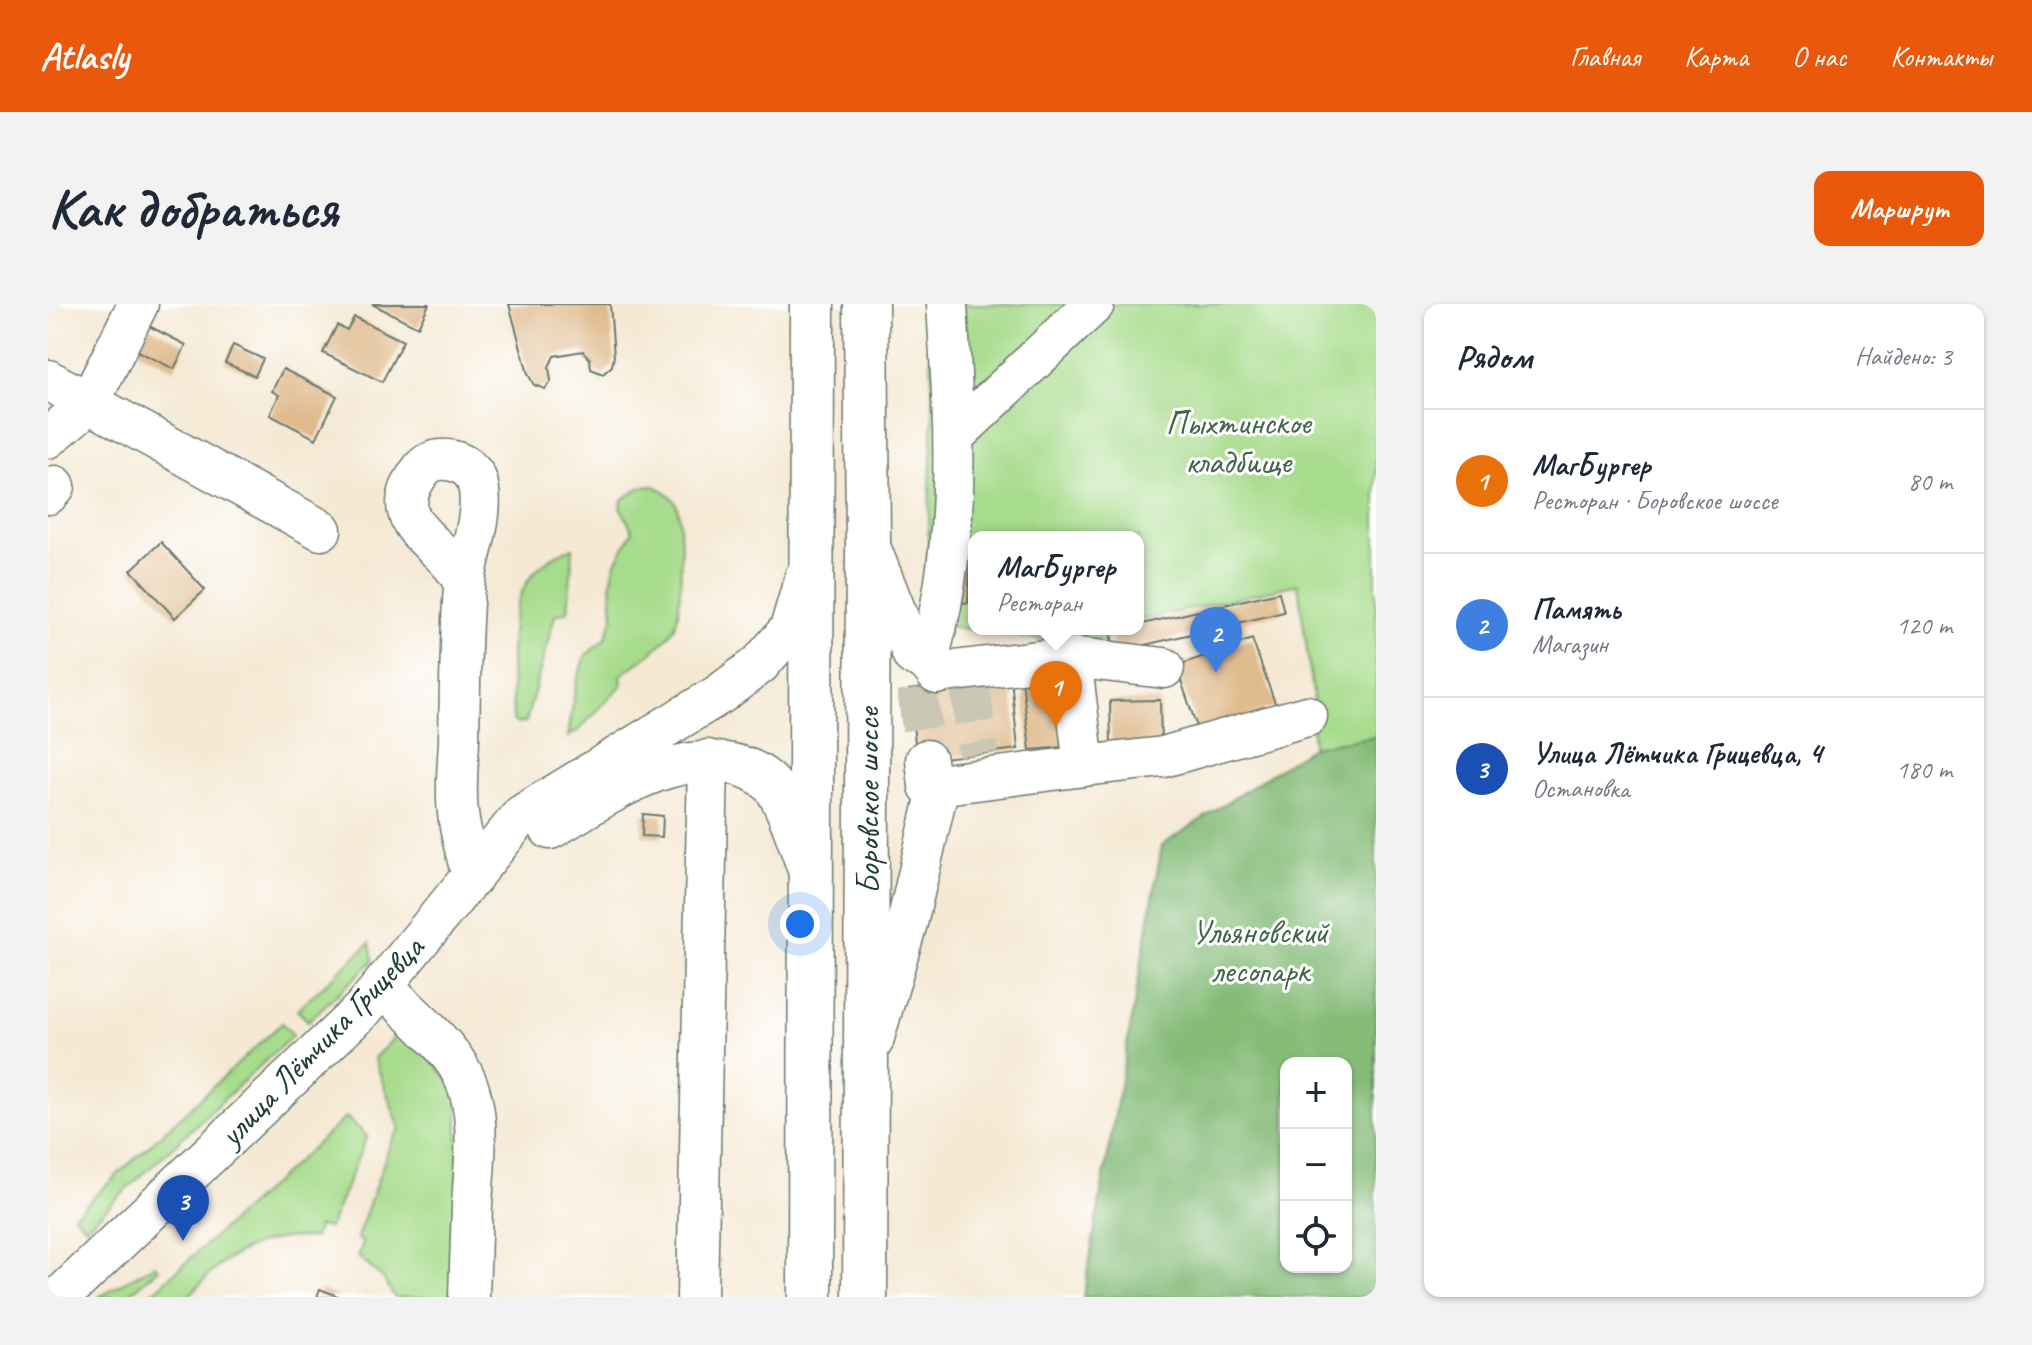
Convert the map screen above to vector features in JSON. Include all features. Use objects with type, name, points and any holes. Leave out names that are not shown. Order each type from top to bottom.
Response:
[{"type":"main road","name":"Боровское шоссе","points":[[810,1297],[812,304]]},
{"type":"main road","name":"Боровское шоссе","points":[[865,1297],[866,304]]},
{"type":"street","points":[[48,438],[89,403],[138,304]]},
{"type":"street","points":[[947,304],[955,435],[947,569],[938,624],[951,673]]},
{"type":"street","points":[[955,435],[1094,304]]},
{"type":"street","points":[[48,380],[321,530]]},
{"type":"street","points":[[868,541],[951,673]]},
{"type":"street","name":"улица Лётчика Грицевца","points":[[60,1297],[384,987],[522,815],[720,694],[760,664],[790,629],[812,551]]},
{"type":"street","points":[[464,584],[457,812],[472,878]]},
{"type":"street","points":[[951,673],[1071,657],[1164,668]]},
{"type":"street","points":[[1071,657],[1084,766]]},
{"type":"street","points":[[867,1062],[908,919],[967,769],[1084,766],[1163,757],[1307,716]]},
{"type":"street","points":[[697,1297],[708,760]]},
{"type":"street","name":"улица Лётчика Грицевца","points":[[472,878],[533,840],[672,764],[708,760],[755,771],[776,790],[813,880]]},
{"type":"street","points":[[384,987],[451,1056],[470,1092],[474,1154],[469,1297]]},
{"type":"green space","name":"Пыхтинское кладбище","points":[[929,304],[1376,304],[1376,736],[1312,747],[1314,702],[1298,584],[1144,620],[1144,531],[968,531],[968,629],[925,623],[933,411]]},
{"type":"green space","points":[[654,486],[668,494],[677,506],[681,570],[679,607],[673,630],[649,655],[621,675],[622,685],[579,730],[568,737],[576,684],[586,655],[605,639],[613,618],[611,583],[615,564],[633,531],[620,507],[622,500],[641,487]]},
{"type":"green space","points":[[573,548],[568,611],[555,615],[526,722],[517,724],[513,720],[511,644],[520,597],[531,576],[548,560]]},
{"type":"green space","name":"Пыхтинское кладбище","points":[[1008,635],[1105,635],[1105,649]]},
{"type":"green space","name":"Ульяновский лесопарк","points":[[1376,736],[1376,1297],[1083,1297],[1162,845],[1312,747]]},
{"type":"green space","points":[[370,943],[373,961],[308,1021],[297,1010]]},
{"type":"green space","points":[[282,1023],[293,1035],[86,1227],[74,1215]]},
{"type":"green space","points":[[404,1028],[458,1091],[458,1297],[394,1297],[383,1278],[358,1257],[363,1243],[357,1238],[391,1142],[400,1129],[374,1058]]},
{"type":"green space","points":[[346,1117],[367,1136],[329,1228],[318,1226],[314,1238],[276,1239],[244,1250],[214,1270],[188,1297],[148,1297]]},
{"type":"green space","points":[[155,1265],[159,1269],[126,1297],[99,1297]]},
{"type":"building","points":[[372,304],[429,304],[418,327]]},
{"type":"building","points":[[509,304],[610,304],[612,366],[603,374],[591,369],[590,359],[583,351],[554,356],[549,367],[551,381],[545,389],[534,385],[528,374]]},
{"type":"building","points":[[354,317],[403,341],[382,382],[323,353],[337,325],[347,330]]},
{"type":"building","points":[[149,326],[186,345],[174,369],[137,351]]},
{"type":"building","points":[[233,345],[263,359],[255,376],[225,363]]},
{"type":"building","points":[[283,369],[337,396],[316,439],[270,415],[279,395],[272,391]]},
{"type":"building","points":[[161,542],[205,590],[175,618],[131,570]]},
{"type":"building","points":[[952,569],[968,570],[968,603],[949,601]]},
{"type":"building","points":[[1279,592],[1284,612],[1115,652],[1111,635],[1144,635],[1144,624]]},
{"type":"building","points":[[1252,639],[1276,706],[1199,733],[1176,666]]},
{"type":"building","points":[[1066,666],[1075,746],[1030,750],[1021,671]]},
{"type":"building","points":[[1011,678],[1018,749],[917,761],[909,690]]},
{"type":"building","points":[[1160,700],[1161,744],[1111,745],[1110,701]]},
{"type":"building","points":[[643,814],[663,816],[662,837],[642,836]]},
{"type":"building","points":[[320,1289],[340,1297],[317,1297]]},
{"type":"tunnel","points":[[970,683],[978,754]]},
{"type":"tunnel","points":[[917,689],[926,760]]},
{"type":"place","name":"Память","points":[[1216,673]]},
{"type":"place","name":"МагБургер","points":[[1056,727]]},
{"type":"place","name":"Улица Лётчика Грицевца, 4","points":[[183,1241]]}]
